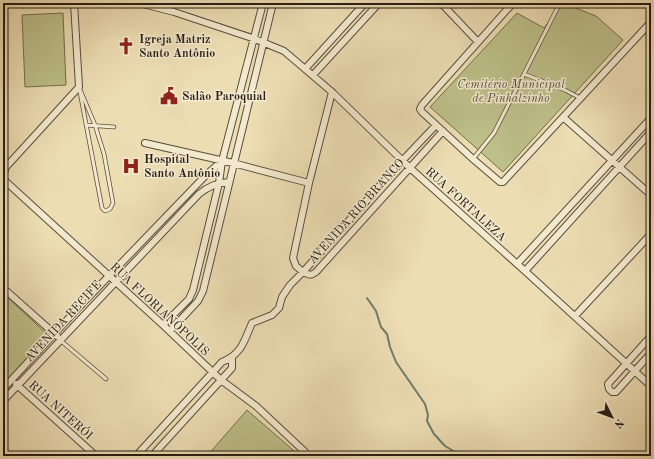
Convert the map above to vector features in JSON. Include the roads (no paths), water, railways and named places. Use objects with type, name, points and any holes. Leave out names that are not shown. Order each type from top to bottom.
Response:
[{"type":"street","points":[[3,177],[4,167],[79,87],[74,3]]},
{"type":"street","name":"RUA FORTALEZA","points":[[139,3],[174,12],[264,42],[284,51],[332,92],[402,161],[651,386]]},
{"type":"street","points":[[163,325],[188,299],[193,290],[222,160],[255,39],[263,3]]},
{"type":"street","points":[[170,331],[198,301],[203,291],[273,3]]},
{"type":"street","points":[[305,69],[365,3]]},
{"type":"street","points":[[313,75],[379,3]]},
{"type":"street","points":[[441,3],[478,42]]},
{"type":"street","points":[[513,3],[420,109],[443,132],[500,182],[502,182],[651,22]]},
{"type":"street","points":[[136,456],[212,372],[222,362],[232,358],[242,348],[252,323],[272,315],[279,308],[282,298],[290,284],[303,272],[296,266],[293,258],[309,183],[332,92]]},
{"type":"street","points":[[236,108],[247,110]]},
{"type":"street","points":[[563,117],[651,195]]},
{"type":"street","points":[[517,264],[651,118]]},
{"type":"street","name":"AVENIDA RIO BRANCO","points":[[436,125],[303,272],[313,275],[443,132]]},
{"type":"street","points":[[525,271],[650,134],[642,128]]},
{"type":"street","points":[[145,143],[222,160],[309,183]]},
{"type":"street","name":"AVENIDA RECIFE","points":[[3,389],[108,276],[222,160]]},
{"type":"street","name":"RUA FLORIANÓPOLIS","points":[[3,177],[108,276],[170,331],[212,372],[256,406],[305,452]]},
{"type":"street","name":"AVENIDA RECIFE","points":[[3,401],[199,194],[208,187],[218,183],[229,182]]},
{"type":"street","points":[[373,193],[381,200]]},
{"type":"street","points":[[574,201],[582,208]]},
{"type":"street","points":[[350,220],[358,227]]},
{"type":"street","points":[[553,225],[560,231]]},
{"type":"street","points":[[575,316],[651,234]]},
{"type":"street","points":[[144,239],[150,245]]},
{"type":"street","points":[[3,288],[60,340]]},
{"type":"street","points":[[80,306],[86,312]]},
{"type":"street","points":[[651,336],[608,384],[609,389],[612,392],[616,392],[651,353]]},
{"type":"street","points":[[152,456],[232,368],[232,358]]},
{"type":"street","name":"RUA NITERÓI","points":[[12,380],[96,456]]},
{"type":"street","points":[[185,402],[194,410]]},
{"type":"street","points":[[163,427],[172,435]]},
{"type":"lane","points":[[473,159],[494,133],[560,3]]},
{"type":"lane","points":[[524,74],[565,90],[580,98]]},
{"type":"lane","points":[[79,87],[95,125],[104,154],[114,203],[110,209],[105,210],[102,208],[79,87]]},
{"type":"lane","points":[[86,125],[114,127]]},
{"type":"lane","points":[[60,340],[106,379]]},
{"type":"waterway","points":[[367,298],[376,311],[381,327],[387,334],[396,362],[425,404],[428,415],[427,421],[434,434],[445,446],[462,456]]},
{"type":"place","name":"Igreja Matriz Santo Antônio","points":[[126,46]]},
{"type":"place","name":"Salão Paroquial","points":[[169,96]]},
{"type":"place","name":"Hospital Santo Antônio","points":[[131,166]]},
{"type":"park label","name":"Cemitério Municipal de Pinhalzinho","points":[[511,91]]}]
